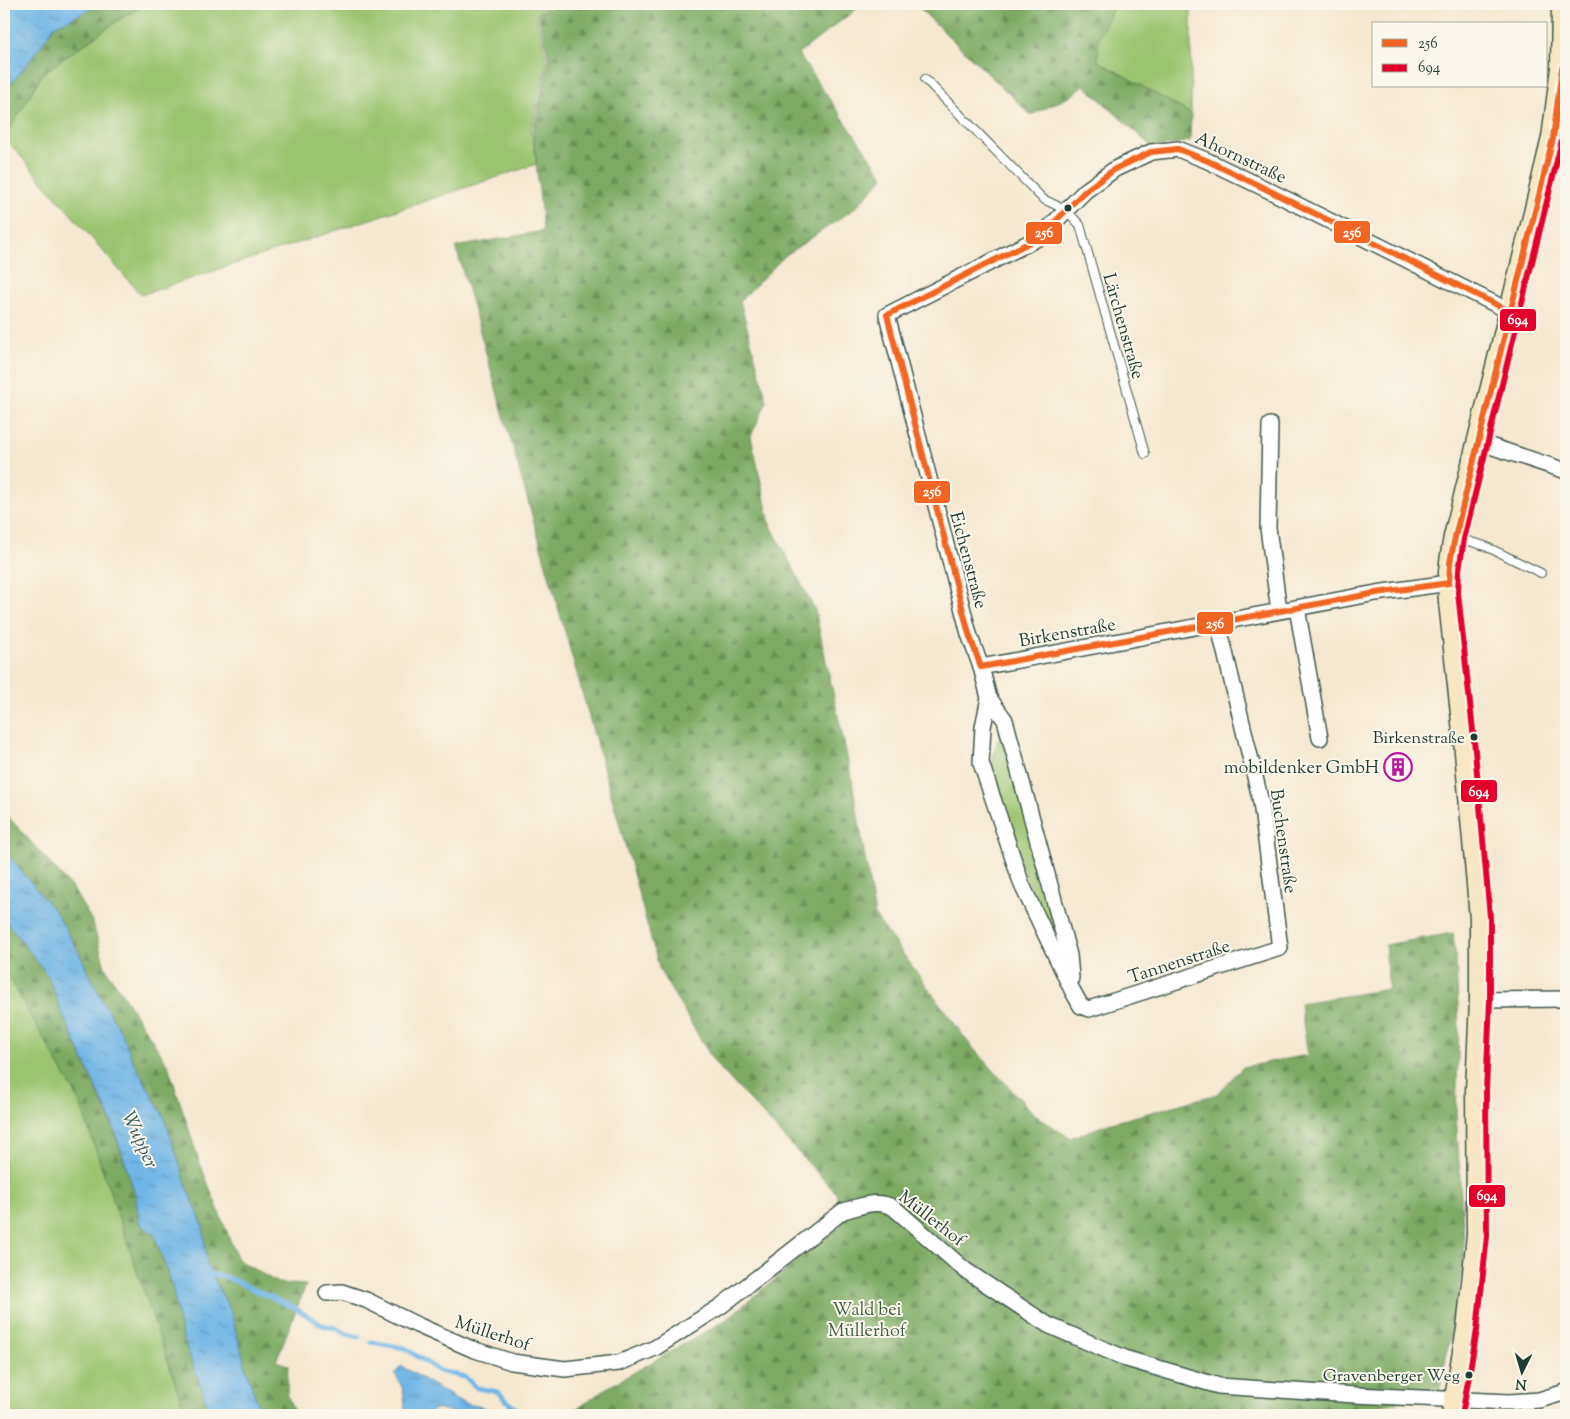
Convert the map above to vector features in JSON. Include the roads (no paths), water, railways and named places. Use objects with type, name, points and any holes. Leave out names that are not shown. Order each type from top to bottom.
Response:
[{"type":"main road","points":[[1454,1408],[1468,1329],[1478,1235],[1476,1091],[1481,1000],[1481,918],[1466,750],[1448,583],[1455,537],[1553,138],[1564,68],[1565,4]]},
{"type":"main road","points":[[1535,213],[1566,147]]},
{"type":"street","name":"Ahornstraße","points":[[887,315],[1040,237],[1085,191],[1115,169],[1151,152],[1178,149],[1208,161],[1268,190],[1510,312]]},
{"type":"street","name":"Eichenstraße","points":[[887,315],[968,634],[981,666],[989,698],[1005,720],[1069,955],[1072,990]]},
{"type":"street","points":[[1270,425],[1268,528],[1279,611]]},
{"type":"street","points":[[1478,442],[1566,471]]},
{"type":"street","name":"Birkenstraße","points":[[981,666],[1376,593],[1448,583]]},
{"type":"street","points":[[1297,608],[1320,738]]},
{"type":"street","name":"Buchenstraße","points":[[1218,623],[1261,802],[1280,948]]},
{"type":"street","name":"Eichenstraße","points":[[989,698],[983,727],[982,763],[1022,885],[1072,990],[1081,1006],[1089,1009]]},
{"type":"street","name":"Tannenstraße","points":[[1089,1009],[1280,948]]},
{"type":"street","points":[[1481,1000],[1566,999]]},
{"type":"street","name":"Müllerhof","points":[[327,1293],[342,1292],[366,1300],[472,1349],[512,1362],[565,1370],[619,1363],[655,1348],[721,1306],[843,1211],[862,1205],[882,1203],[894,1208],[965,1270],[1048,1325],[1127,1359],[1219,1386],[1454,1408]]},
{"type":"street","points":[[1454,1408],[1539,1400],[1566,1392]]},
{"type":"lane","points":[[925,79],[1043,199],[1066,210]]},
{"type":"lane","name":"Lärchenstraße","points":[[1066,210],[1080,225],[1145,454]]},
{"type":"lane","points":[[1455,537],[1485,546],[1541,573]]},
{"type":"water","points":[[8,4],[103,4],[54,26],[36,53],[4,92],[4,8]]},
{"type":"water","name":"Wupper","points":[[4,850],[57,914],[122,1034],[132,1059],[164,1117],[187,1187],[203,1226],[207,1265],[230,1310],[261,1415],[211,1415],[181,1332],[172,1285],[154,1234],[139,1223],[136,1197],[112,1122],[62,1013],[48,976],[4,918]]},
{"type":"water","points":[[401,1366],[460,1401],[489,1409],[498,1415],[454,1415],[448,1411],[438,1409],[433,1410],[427,1415],[404,1415],[404,1393],[395,1374]]},
{"type":"waterway","points":[[207,1274],[224,1276],[295,1308],[322,1325],[359,1337]]},
{"type":"waterway","points":[[371,1342],[405,1348],[439,1371],[465,1377],[477,1388],[498,1392],[511,1405],[526,1415]]},
{"type":"place","name":"Birkenstraße","points":[[1474,737]]},
{"type":"place","name":"mobildenker GmbH","points":[[1398,767]]},
{"type":"place","name":"Gravenberger Weg","points":[[1469,1375]]},
{"type":"park label","name":"Wald bei Müllerhof","points":[[867,1319]]}]
